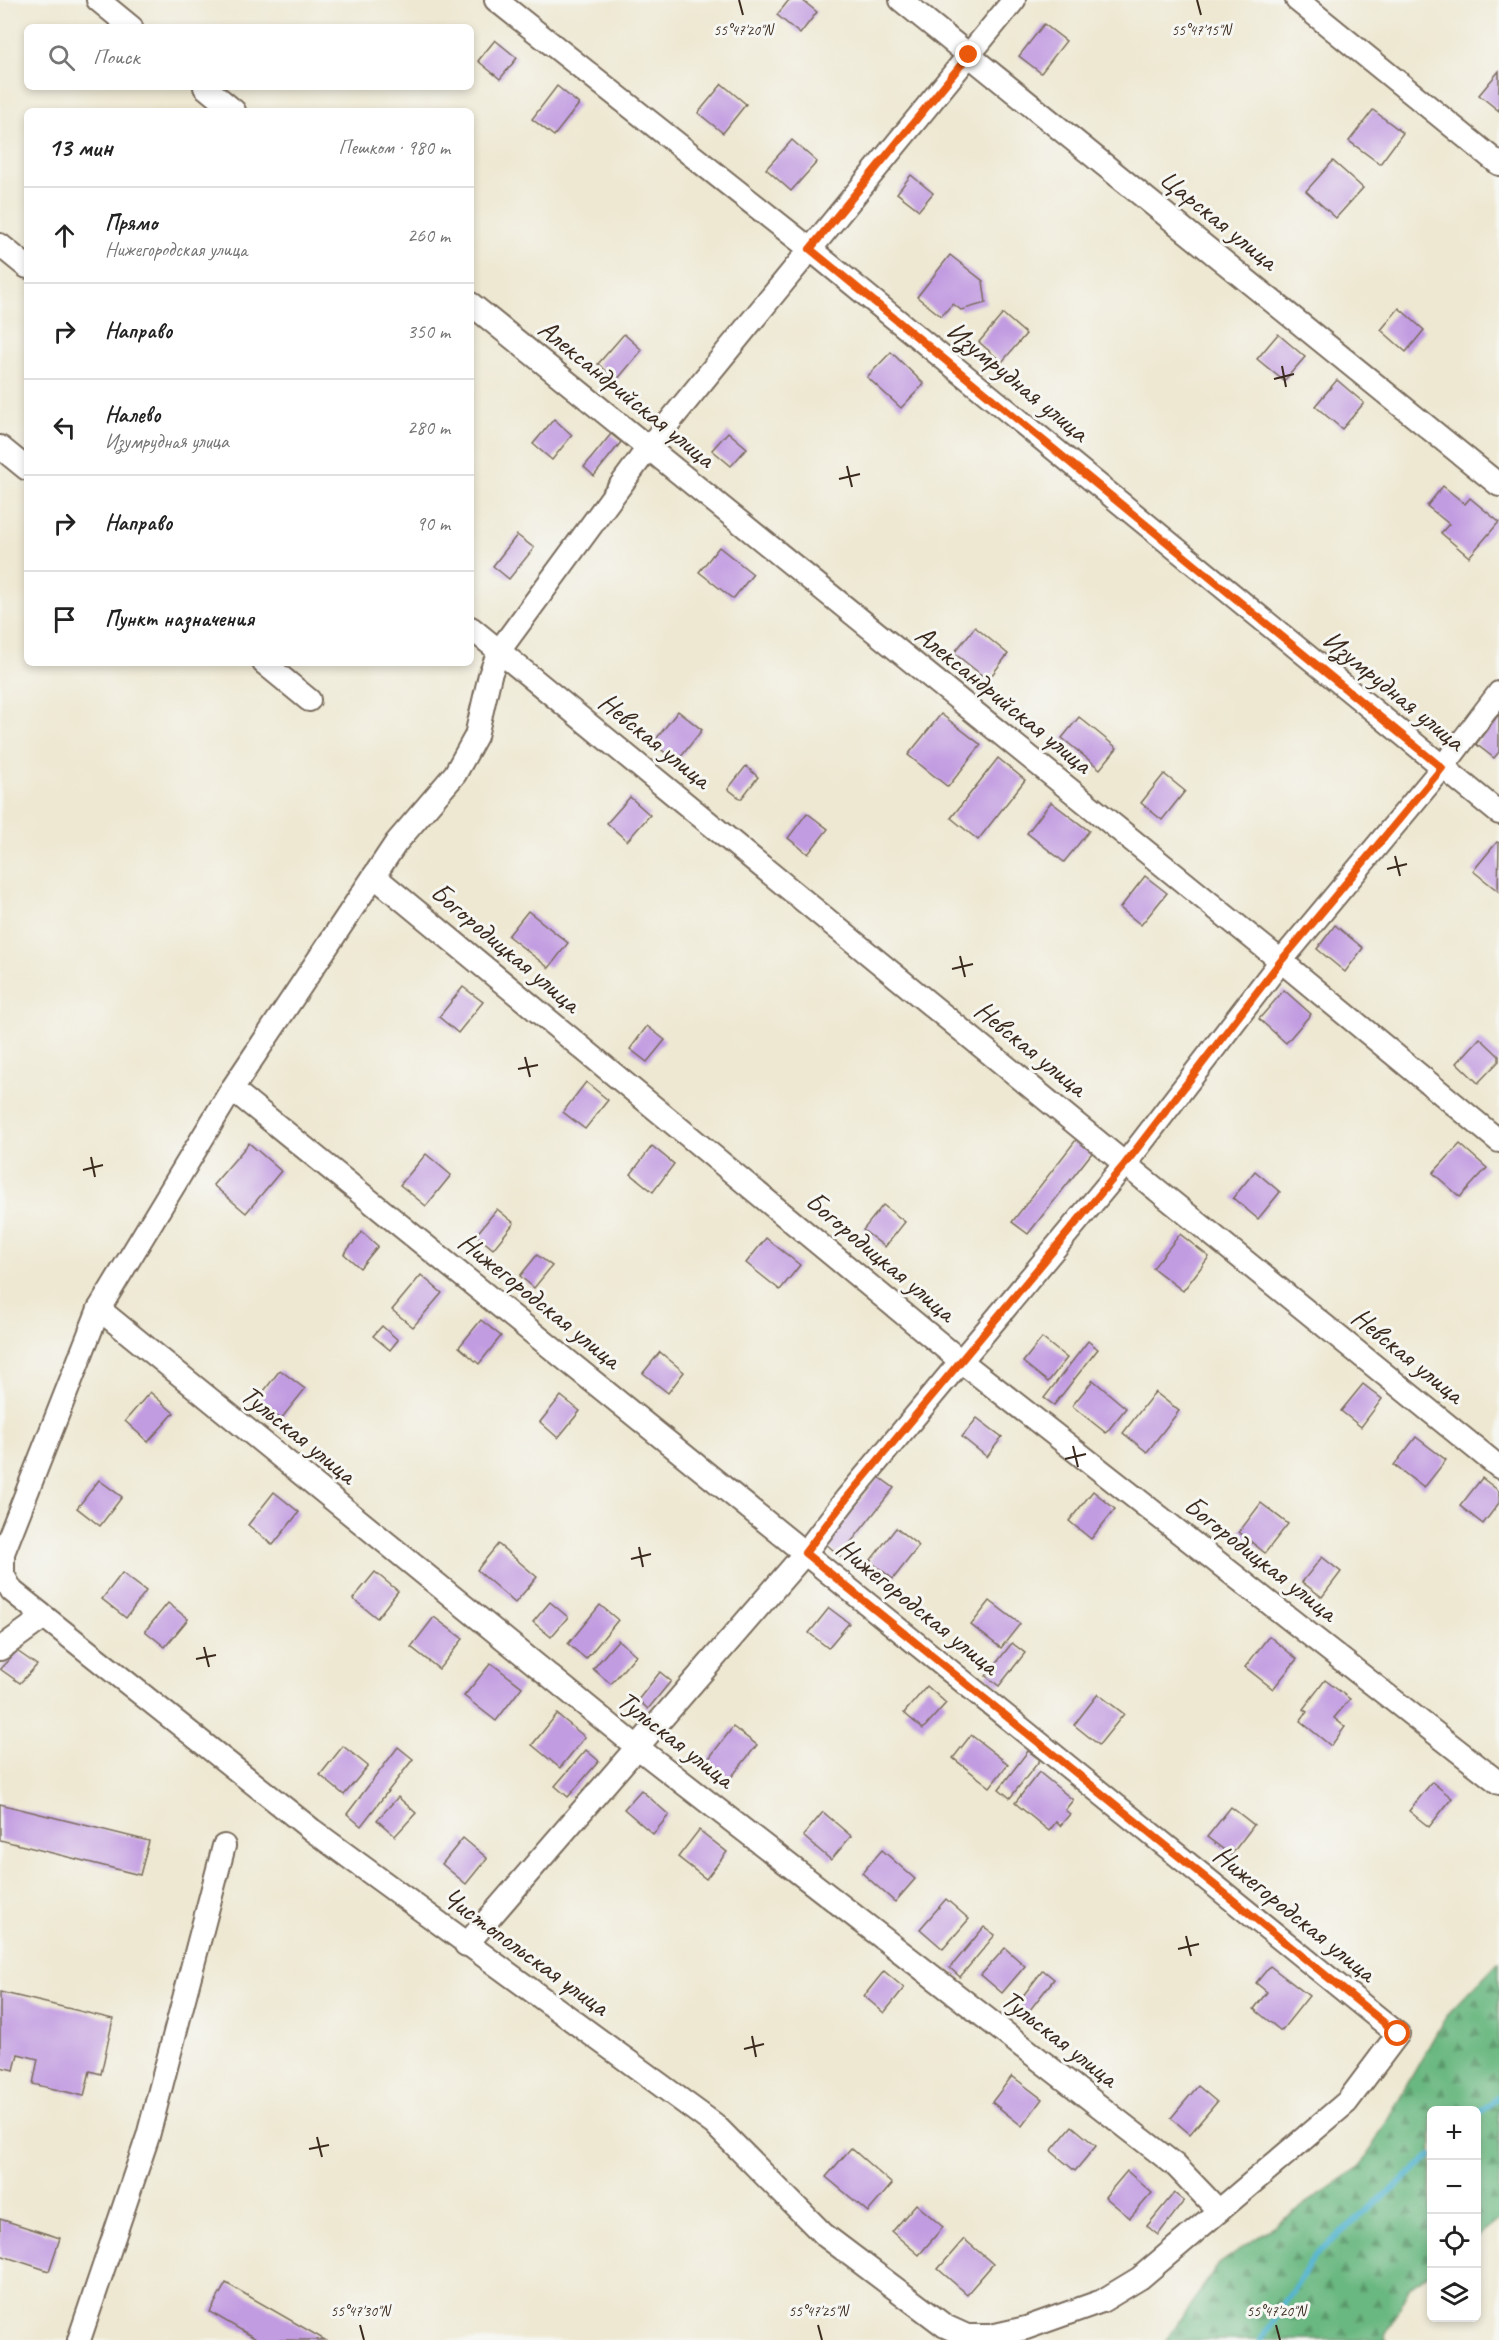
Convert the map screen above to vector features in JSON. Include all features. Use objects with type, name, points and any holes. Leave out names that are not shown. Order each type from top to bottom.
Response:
[{"type":"street","points":[[98,0],[127,24]]},
{"type":"street","name":"Изумрудная улица","points":[[496,0],[810,249],[1499,813]]},
{"type":"street","name":"Царская улица","points":[[901,0],[1499,485]]},
{"type":"street","points":[[499,651],[648,448],[1014,0]]},
{"type":"street","points":[[1297,0],[1499,164]]},
{"type":"street","points":[[209,90],[230,108]]},
{"type":"street","points":[[0,245],[24,265]]},
{"type":"street","name":"Александрийская улица","points":[[474,306],[1281,961],[1499,1141]]},
{"type":"street","points":[[0,447],[24,467]]},
{"type":"street","name":"Невская улица","points":[[474,630],[1499,1467]]},
{"type":"street","name":"Чистопольская улица","points":[[499,651],[476,736],[455,774],[396,843],[232,1089],[99,1310],[3,1553],[3,1575],[12,1591],[312,1830],[466,1945],[714,2124],[823,2234],[945,2326],[967,2336],[991,2336],[1026,2328],[1102,2301],[1140,2278],[1219,2211]]},
{"type":"street","points":[[268,666],[309,700]]},
{"type":"street","points":[[466,1945],[805,1553],[846,1499],[1125,1164],[1281,961],[1442,768],[1499,693]]},
{"type":"street","name":"Богородицкая улица","points":[[374,876],[962,1362],[1499,1783]]},
{"type":"street","name":"Нижегородская улица","points":[[232,1089],[1398,2034],[1347,2102],[1219,2211]]},
{"type":"street","name":"Тульская улица","points":[[99,1310],[637,1747],[1174,2165],[1219,2211]]},
{"type":"street","points":[[0,1649],[44,1617]]},
{"type":"street","points":[[79,2340],[148,2136],[224,1846]]},
{"type":"green space","points":[[1499,1961],[1499,2220],[1481,2234],[1481,2106],[1427,2106],[1427,2274],[1410,2288],[1385,2335],[1387,2340],[1166,2340],[1219,2264],[1361,2166],[1446,2016]]},
{"type":"building","points":[[789,0],[802,0],[817,12],[800,34],[777,15]]},
{"type":"building","points":[[1044,24],[1066,41],[1041,73],[1019,56]]},
{"type":"building","points":[[495,40],[517,58],[500,79],[478,61]]},
{"type":"building","points":[[1499,71],[1499,111],[1479,95]]},
{"type":"building","points":[[722,84],[746,104],[723,133],[698,113]]},
{"type":"building","points":[[557,86],[579,104],[554,136],[532,119]]},
{"type":"building","points":[[1373,110],[1403,133],[1380,164],[1349,141]]},
{"type":"building","points":[[792,140],[817,162],[791,191],[766,169]]},
{"type":"building","points":[[1333,161],[1363,188],[1336,218],[1306,191]]},
{"type":"building","points":[[911,175],[933,193],[919,210],[897,193]]},
{"type":"building","points":[[950,255],[983,281],[986,303],[961,310],[953,304],[941,316],[917,297]]},
{"type":"building","points":[[1399,308],[1424,330],[1406,352],[1381,330]]},
{"type":"building","points":[[1003,314],[1026,334],[1002,362],[979,342]]},
{"type":"building","points":[[624,334],[642,350],[617,380],[598,364]]},
{"type":"building","points":[[1278,334],[1305,357],[1284,381],[1257,359]]},
{"type":"building","points":[[891,352],[924,384],[901,408],[867,377]]},
{"type":"building","points":[[1337,380],[1364,403],[1342,429],[1315,406]]},
{"type":"building","points":[[554,419],[572,435],[552,460],[533,444]]},
{"type":"building","points":[[728,432],[747,448],[731,466],[712,450]]},
{"type":"building","points":[[611,434],[621,442],[594,476],[584,467]]},
{"type":"building","points":[[1443,486],[1465,504],[1470,498],[1499,522],[1469,557],[1441,533],[1449,524],[1427,506]]},
{"type":"building","points":[[517,535],[534,548],[509,579],[493,566]]},
{"type":"building","points":[[719,547],[753,574],[733,599],[699,572]]},
{"type":"building","points":[[975,627],[1008,654],[988,680],[954,653]]},
{"type":"building","points":[[678,711],[702,730],[677,762],[653,743]]},
{"type":"building","points":[[941,714],[981,745],[948,787],[908,755]]},
{"type":"building","points":[[1499,714],[1499,752],[1494,758],[1476,744]]},
{"type":"building","points":[[1079,717],[1117,748],[1100,769],[1062,738]]},
{"type":"building","points":[[998,758],[1025,780],[978,840],[951,818]]},
{"type":"building","points":[[746,766],[758,777],[741,799],[728,789]]},
{"type":"building","points":[[1164,774],[1185,791],[1162,820],[1141,803]]},
{"type":"building","points":[[630,797],[650,815],[627,841],[607,823]]},
{"type":"building","points":[[1051,802],[1089,831],[1064,862],[1027,833]]},
{"type":"building","points":[[807,813],[828,829],[808,854],[788,838]]},
{"type":"building","points":[[1497,842],[1499,843],[1498,891],[1473,871]]},
{"type":"building","points":[[1145,876],[1167,893],[1141,925],[1120,908]]},
{"type":"building","points":[[528,911],[568,943],[549,968],[508,936]]},
{"type":"building","points":[[1335,925],[1363,948],[1345,972],[1317,949]]},
{"type":"building","points":[[463,987],[483,1002],[458,1033],[439,1017]]},
{"type":"building","points":[[1284,990],[1311,1014],[1286,1043],[1259,1019]]},
{"type":"building","points":[[647,1026],[665,1040],[647,1062],[630,1049]]},
{"type":"building","points":[[1480,1038],[1499,1056],[1499,1061],[1478,1083],[1457,1063]]},
{"type":"building","points":[[586,1082],[608,1100],[585,1129],[563,1112]]},
{"type":"building","points":[[1079,1136],[1095,1149],[1028,1234],[1012,1222]]},
{"type":"building","points":[[249,1143],[281,1171],[246,1213],[213,1185]]},
{"type":"building","points":[[1460,1144],[1487,1168],[1460,1197],[1433,1173]]},
{"type":"building","points":[[652,1146],[674,1164],[653,1192],[631,1174]]},
{"type":"building","points":[[426,1154],[451,1175],[426,1206],[400,1185]]},
{"type":"building","points":[[1255,1171],[1280,1192],[1258,1219],[1233,1198]]},
{"type":"building","points":[[883,1205],[905,1222],[885,1247],[863,1230]]},
{"type":"building","points":[[497,1209],[514,1223],[493,1249],[476,1235]]},
{"type":"building","points":[[362,1232],[378,1246],[360,1268],[344,1254]]},
{"type":"building","points":[[1180,1234],[1209,1257],[1183,1291],[1153,1268]]},
{"type":"building","points":[[766,1238],[800,1265],[780,1290],[746,1263]]},
{"type":"building","points":[[537,1255],[552,1266],[534,1288],[520,1276]]},
{"type":"building","points":[[421,1275],[442,1293],[413,1327],[392,1310]]},
{"type":"building","points":[[481,1320],[501,1336],[479,1364],[459,1347]]},
{"type":"building","points":[[382,1326],[398,1340],[390,1350],[373,1336]]},
{"type":"building","points":[[1042,1338],[1067,1358],[1048,1382],[1023,1362]]},
{"type":"building","points":[[1088,1341],[1098,1349],[1054,1405],[1044,1398]]},
{"type":"building","points":[[660,1352],[684,1372],[668,1393],[643,1373]]},
{"type":"building","points":[[280,1370],[305,1389],[281,1419],[257,1400]]},
{"type":"building","points":[[1093,1380],[1126,1408],[1106,1433],[1072,1406]]},
{"type":"building","points":[[1363,1384],[1382,1399],[1361,1427],[1341,1411]]},
{"type":"building","points":[[150,1392],[174,1413],[148,1442],[125,1421]]},
{"type":"building","points":[[1155,1392],[1179,1411],[1147,1452],[1123,1433]]},
{"type":"building","points":[[561,1396],[580,1411],[558,1438],[540,1422]]},
{"type":"building","points":[[977,1418],[1002,1437],[987,1457],[962,1437]]},
{"type":"building","points":[[1416,1437],[1446,1460],[1424,1488],[1394,1465]]},
{"type":"building","points":[[879,1477],[894,1488],[840,1556],[826,1544]]},
{"type":"building","points":[[1482,1478],[1499,1491],[1499,1503],[1483,1524],[1460,1506]]},
{"type":"building","points":[[99,1480],[122,1497],[100,1526],[77,1508]]},
{"type":"building","points":[[1093,1491],[1115,1509],[1091,1539],[1069,1521]]},
{"type":"building","points":[[274,1492],[299,1512],[273,1545],[248,1525]]},
{"type":"building","points":[[1261,1503],[1288,1524],[1265,1553],[1239,1532]]},
{"type":"building","points":[[896,1528],[919,1546],[893,1579],[870,1561]]},
{"type":"building","points":[[498,1544],[537,1577],[515,1603],[477,1570]]},
{"type":"building","points":[[1322,1557],[1341,1572],[1322,1597],[1302,1582]]},
{"type":"building","points":[[375,1572],[398,1591],[377,1618],[353,1599]]},
{"type":"building","points":[[122,1573],[146,1591],[126,1618],[102,1599]]},
{"type":"building","points":[[990,1601],[1020,1624],[1001,1648],[971,1625]]},
{"type":"building","points":[[550,1602],[568,1617],[551,1637],[533,1622]]},
{"type":"building","points":[[168,1603],[188,1619],[165,1647],[145,1631]]},
{"type":"building","points":[[600,1605],[618,1620],[586,1659],[568,1644]]},
{"type":"building","points":[[829,1608],[849,1623],[828,1648],[809,1633]]},
{"type":"building","points":[[434,1617],[463,1639],[439,1669],[411,1647]]},
{"type":"building","points":[[1269,1636],[1297,1659],[1273,1689],[1245,1667]]},
{"type":"building","points":[[618,1640],[636,1655],[611,1684],[593,1669]]},
{"type":"building","points":[[1012,1643],[1025,1653],[999,1686],[986,1676]]},
{"type":"building","points":[[17,1651],[37,1665],[20,1683],[0,1669]]},
{"type":"building","points":[[491,1663],[522,1687],[496,1721],[464,1696]]},
{"type":"building","points":[[660,1672],[671,1681],[648,1709],[638,1700]]},
{"type":"building","points":[[1325,1680],[1350,1699],[1334,1718],[1345,1727],[1331,1746],[1300,1721],[1307,1712],[1303,1709]]},
{"type":"building","points":[[927,1686],[946,1703],[923,1729],[904,1713]]},
{"type":"building","points":[[1098,1694],[1124,1714],[1099,1745],[1074,1725]]},
{"type":"building","points":[[557,1714],[585,1737],[560,1768],[532,1745]]},
{"type":"building","points":[[733,1727],[757,1745],[729,1780],[706,1762]]},
{"type":"building","points":[[971,1735],[1008,1764],[990,1787],[953,1758]]},
{"type":"building","points":[[343,1746],[368,1766],[344,1795],[320,1775]]},
{"type":"building","points":[[398,1747],[413,1759],[361,1826],[347,1814]]},
{"type":"building","points":[[586,1750],[599,1761],[568,1797],[555,1786]]},
{"type":"building","points":[[1028,1751],[1040,1760],[1010,1798],[999,1789]]},
{"type":"building","points":[[1039,1772],[1073,1800],[1065,1810],[1070,1814],[1060,1826],[1056,1822],[1049,1831],[1015,1803]]},
{"type":"building","points":[[1432,1782],[1452,1798],[1429,1827],[1409,1811]]},
{"type":"building","points":[[641,1790],[669,1815],[653,1834],[624,1809]]},
{"type":"building","points":[[398,1797],[416,1813],[395,1836],[377,1820]]},
{"type":"building","points":[[0,1804],[149,1841],[140,1875],[0,1840]]},
{"type":"building","points":[[1231,1807],[1254,1825],[1231,1855],[1207,1837]]},
{"type":"building","points":[[823,1812],[851,1836],[831,1860],[803,1836]]},
{"type":"building","points":[[699,1830],[727,1852],[706,1879],[678,1857]]},
{"type":"building","points":[[463,1838],[487,1858],[466,1884],[442,1864]]},
{"type":"building","points":[[882,1850],[915,1879],[895,1902],[862,1873]]},
{"type":"building","points":[[946,1899],[969,1919],[943,1949],[920,1929]]},
{"type":"building","points":[[984,1927],[995,1935],[960,1977],[950,1968]]},
{"type":"building","points":[[1005,1948],[1025,1966],[1002,1993],[981,1975]]},
{"type":"building","points":[[1270,1966],[1309,1996],[1281,2031],[1254,2009],[1267,1992],[1256,1983]]},
{"type":"building","points":[[1043,1970],[1054,1979],[1026,2015],[1015,2006]]},
{"type":"building","points":[[884,1971],[904,1988],[884,2013],[864,1996]]},
{"type":"building","points":[[0,1992],[113,2019],[101,2074],[90,2071],[84,2096],[33,2084],[38,2059],[18,2054],[14,2070],[0,2067]]},
{"type":"building","points":[[1012,2076],[1042,2099],[1022,2126],[992,2102]]},
{"type":"building","points":[[1198,2086],[1217,2102],[1190,2134],[1171,2118]]},
{"type":"building","points":[[1072,2126],[1096,2146],[1075,2171],[1051,2151]]},
{"type":"building","points":[[851,2148],[892,2184],[868,2212],[826,2177]]},
{"type":"building","points":[[1127,2171],[1152,2193],[1130,2218],[1105,2197]]},
{"type":"building","points":[[1174,2193],[1184,2201],[1158,2235],[1147,2226]]},
{"type":"building","points":[[916,2204],[943,2227],[919,2255],[892,2232]]},
{"type":"building","points":[[0,2219],[60,2238],[49,2271],[0,2255]]},
{"type":"building","points":[[964,2239],[993,2264],[967,2294],[938,2269]]},
{"type":"building","points":[[226,2283],[325,2340],[258,2340],[210,2312]]},
{"type":"waterway","points":[[1481,2112],[1499,2096]]},
{"type":"waterway","points":[[1261,2340],[1316,2254],[1427,2159]]},
{"type":"route","points":[[969,55],[810,249],[1442,768],[1281,961],[1125,1164],[846,1499],[805,1553],[1398,2034]]}]
